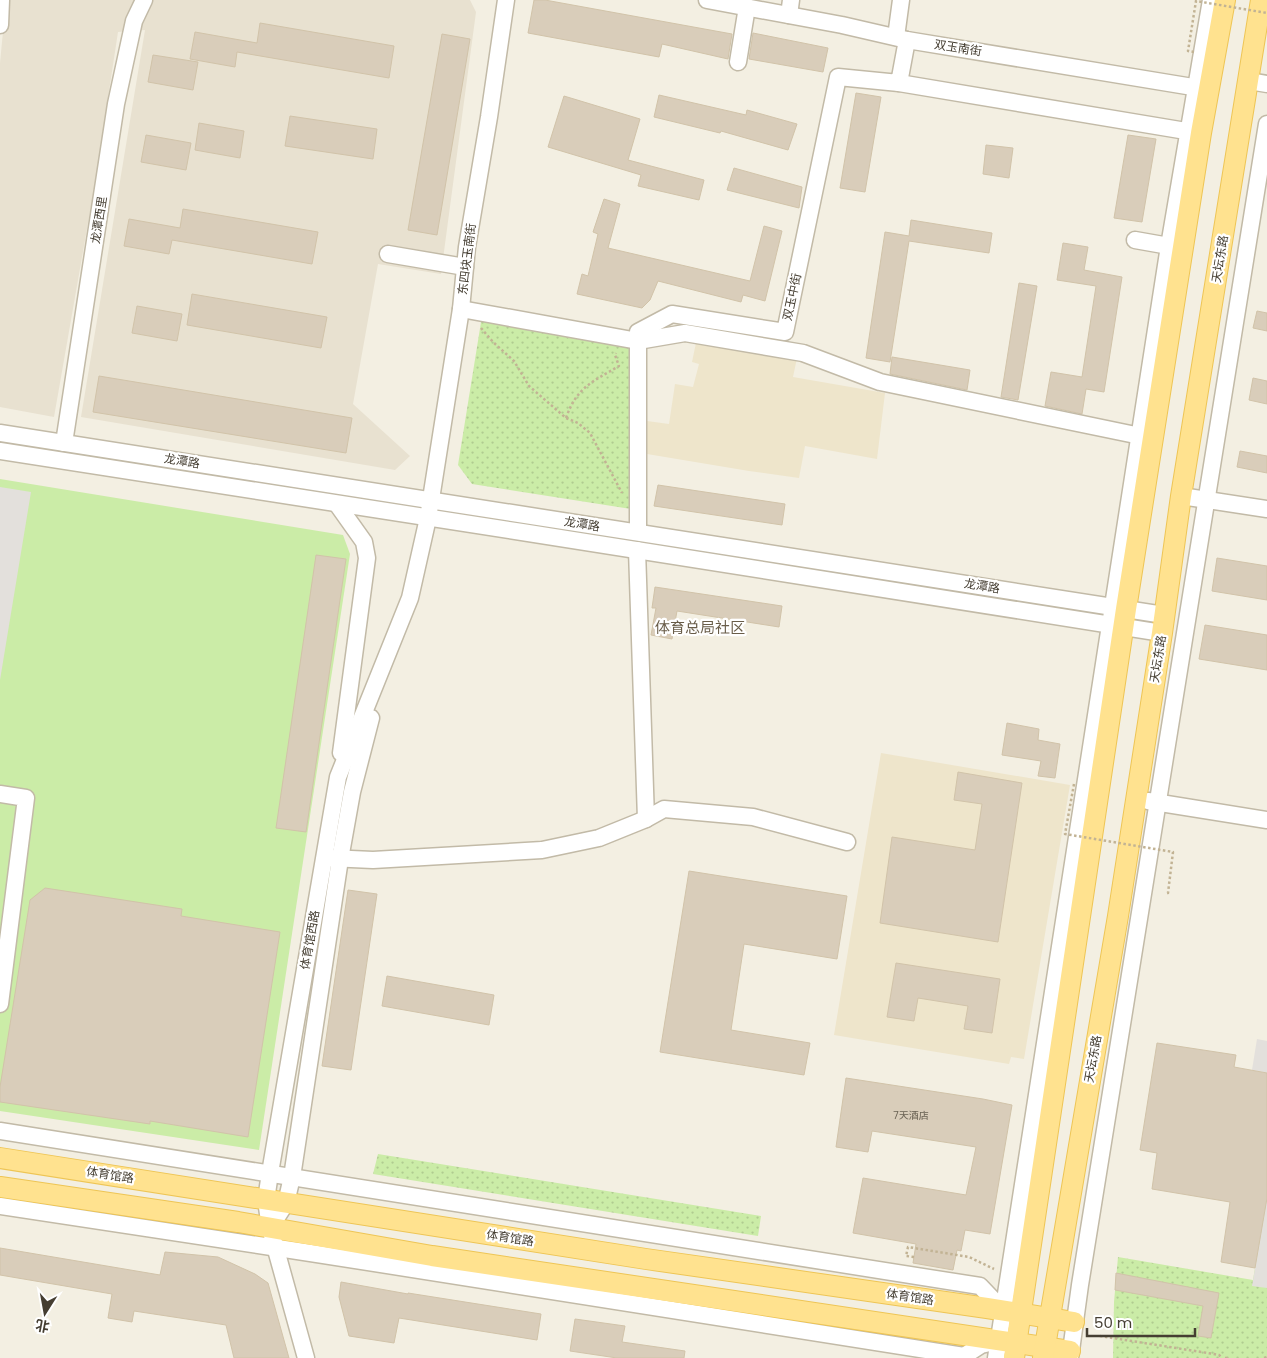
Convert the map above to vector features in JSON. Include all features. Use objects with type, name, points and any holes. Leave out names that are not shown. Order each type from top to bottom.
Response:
[{"type":"main road","points":[[1006,1350],[1118,617],[1202,88],[1225,0]]},
{"type":"main road","name":"天坛东路","points":[[1044,1353],[1137,800],[1181,496],[1258,82],[1261,0]]},
{"type":"main road","name":"体育馆路","points":[[0,1158],[646,1259],[1012,1312]]},
{"type":"main road","points":[[0,1187],[270,1228],[1006,1350],[1070,1354]]},
{"type":"main road","points":[[1012,1312],[1074,1322]]},
{"type":"street","points":[[0,25],[1,0]]},
{"type":"street","name":"龙潭西里","points":[[64,443],[116,104],[134,21],[144,0]]},
{"type":"street","name":"东四块玉南街","points":[[428,518],[461,309],[465,267],[506,0]]},
{"type":"street","name":"双玉南街","points":[[707,0],[747,8],[790,8],[901,39],[1202,88]]},
{"type":"street","points":[[461,309],[631,339],[685,332],[803,353],[880,382],[1146,437],[1169,246],[1195,132],[899,83],[901,0]]},
{"type":"street","points":[[1202,88],[1210,0]]},
{"type":"street","points":[[738,62],[747,8]]},
{"type":"street","name":"双玉中街","points":[[631,339],[638,332],[672,314],[785,332],[838,77],[899,83]]},
{"type":"street","points":[[1070,1354],[1267,124]]},
{"type":"street","points":[[1135,240],[1169,246]]},
{"type":"street","points":[[388,254],[465,267]]},
{"type":"street","points":[[631,339],[639,504],[638,532]]},
{"type":"street","name":"龙潭路","points":[[0,433],[638,532],[1118,617]]},
{"type":"street","name":"龙潭路","points":[[0,451],[637,550],[1163,624]]},
{"type":"street","points":[[1181,496],[1267,509]]},
{"type":"street","points":[[338,504],[364,542],[367,558],[338,777]]},
{"type":"street","name":"体育馆西路","points":[[270,1228],[286,1203],[292,1177],[332,858],[338,777],[410,598],[428,518]]},
{"type":"street","points":[[637,550],[646,818]]},
{"type":"street","name":"体育馆西路","points":[[306,1358],[275,1248],[266,1200],[332,858],[352,792],[386,660]]},
{"type":"street","points":[[0,794],[26,798],[0,1004]]},
{"type":"street","points":[[1137,800],[1267,820]]},
{"type":"street","points":[[332,858],[391,860],[542,850],[599,838],[664,809],[753,818],[846,842]]},
{"type":"street","points":[[0,1131],[980,1286],[1012,1312]]},
{"type":"street","points":[[0,1206],[964,1356],[981,1345],[1006,1350]]},
{"type":"path","points":[[1194,52],[1188,51],[1196,1],[1267,13]]},
{"type":"path","points":[[478,325],[514,361],[529,386],[566,418],[578,423],[590,433],[626,500],[639,504]]},
{"type":"path","points":[[566,418],[571,403],[583,388],[619,366],[615,355],[631,339]]},
{"type":"path","points":[[1074,784],[1064,834],[1173,852],[1168,893],[1165,893]]},
{"type":"path","points":[[914,1257],[906,1256],[908,1247],[969,1257],[999,1271]]},
{"type":"path","points":[[1100,1336],[1214,1354],[1225,1358]]},
{"type":"shaded area","points":[[6,0],[470,0],[476,12],[441,274],[378,264],[353,404],[410,456],[395,470],[81,417],[145,30],[118,32],[95,183],[54,417],[0,407],[0,63]]},
{"type":"shaded area","points":[[697,338],[797,358],[793,377],[885,393],[877,459],[805,446],[799,478],[641,453],[647,421],[669,424],[675,384],[693,387],[699,364],[692,362]]},
{"type":"shaded area","points":[[0,487],[31,492],[0,680]]},
{"type":"shaded area","points":[[881,753],[1070,785],[1024,1059],[1011,1057],[1009,1064],[834,1035]]},
{"type":"shaded area","points":[[1257,1039],[1267,1041],[1267,1073],[1252,1070]]},
{"type":"shaded area","points":[[1267,1198],[1267,1288],[1252,1286]]},
{"type":"green space","points":[[482,316],[624,342],[632,349],[631,509],[472,484],[458,465]]},
{"type":"green space","points":[[0,479],[343,535],[350,554],[259,1150],[0,1111]]},
{"type":"green space","points":[[378,1154],[761,1216],[758,1236],[373,1174]]},
{"type":"green space","points":[[1267,1198],[1267,1358],[1113,1358],[1114,1302],[1118,1257],[1253,1280]]},
{"type":"building","points":[[534,0],[545,0],[732,34],[728,59],[662,44],[659,57],[528,33]]},
{"type":"building","points":[[260,23],[394,46],[389,78],[237,52],[235,67],[190,59],[195,32],[257,43]]},
{"type":"building","points":[[753,33],[828,48],[823,72],[749,59]]},
{"type":"building","points":[[442,34],[470,39],[437,235],[408,230]]},
{"type":"building","points":[[153,55],[198,62],[193,90],[148,82]]},
{"type":"building","points":[[856,93],[881,97],[865,192],[840,188]]},
{"type":"building","points":[[659,95],[746,115],[747,110],[797,124],[788,150],[721,131],[720,133],[654,117]]},
{"type":"building","points":[[564,96],[640,119],[628,160],[704,180],[699,200],[638,186],[641,175],[548,147]]},
{"type":"building","points":[[290,116],[377,129],[373,159],[285,146]]},
{"type":"building","points":[[199,123],[244,131],[240,158],[195,150]]},
{"type":"building","points":[[146,135],[191,143],[186,170],[141,162]]},
{"type":"building","points":[[1128,135],[1156,139],[1142,222],[1114,218]]},
{"type":"building","points":[[986,145],[1013,148],[1009,178],[983,174]]},
{"type":"building","points":[[734,168],[802,187],[799,208],[727,190]]},
{"type":"building","points":[[604,199],[620,204],[608,248],[750,281],[764,226],[782,231],[765,301],[743,295],[741,302],[658,281],[650,300],[642,308],[577,294],[582,274],[588,276],[598,234],[593,232]]},
{"type":"building","points":[[183,209],[318,232],[312,264],[172,240],[169,254],[124,246],[129,219],[180,228]]},
{"type":"building","points":[[911,220],[992,233],[989,253],[909,241],[890,362],[866,358],[885,232],[909,236]]},
{"type":"building","points":[[1063,243],[1088,247],[1084,270],[1122,277],[1104,392],[1086,389],[1082,414],[1045,406],[1051,372],[1082,377],[1096,286],[1057,280]]},
{"type":"building","points":[[1019,283],[1037,286],[1018,400],[1001,397]]},
{"type":"building","points":[[192,294],[327,317],[321,348],[187,325]]},
{"type":"building","points":[[137,306],[182,314],[177,341],[132,333]]},
{"type":"building","points":[[1257,311],[1267,313],[1267,331],[1253,328]]},
{"type":"building","points":[[892,357],[970,370],[967,390],[890,374]]},
{"type":"building","points":[[99,376],[352,418],[346,453],[93,412]]},
{"type":"building","points":[[1253,378],[1267,381],[1267,404],[1249,400]]},
{"type":"building","points":[[1240,451],[1267,456],[1267,473],[1237,467]]},
{"type":"building","points":[[658,485],[785,504],[782,525],[654,506]]},
{"type":"building","points":[[316,555],[346,559],[306,832],[276,828]]},
{"type":"building","points":[[1217,558],[1267,566],[1267,600],[1212,591]]},
{"type":"building","points":[[655,587],[782,606],[779,627],[677,611],[672,639],[651,635],[656,608],[652,608]]},
{"type":"building","points":[[1205,625],[1267,635],[1267,670],[1199,659]]},
{"type":"building","points":[[1007,723],[1039,729],[1038,740],[1060,744],[1055,778],[1038,776],[1041,761],[1002,755]]},
{"type":"building","points":[[958,772],[1022,783],[998,942],[880,923],[892,837],[975,850],[982,804],[954,800]]},
{"type":"building","points":[[689,871],[847,896],[837,959],[744,944],[731,1030],[810,1043],[804,1075],[660,1052]]},
{"type":"building","points":[[45,888],[182,909],[181,916],[280,932],[248,1137],[150,1121],[150,1124],[0,1102],[0,1087],[30,900]]},
{"type":"building","points":[[348,890],[377,894],[351,1070],[322,1066]]},
{"type":"building","points":[[896,963],[1000,979],[992,1033],[964,1029],[968,1006],[918,998],[914,1021],[887,1017]]},
{"type":"building","points":[[387,976],[494,995],[489,1025],[382,1006]]},
{"type":"building","points":[[1157,1043],[1236,1055],[1234,1067],[1267,1073],[1267,1198],[1255,1268],[1221,1262],[1230,1202],[1152,1189],[1157,1153],[1140,1150]]},
{"type":"building","points":[[846,1078],[1012,1105],[990,1234],[965,1230],[961,1251],[957,1250],[953,1270],[913,1263],[916,1244],[853,1233],[863,1178],[966,1195],[976,1147],[872,1131],[868,1152],[836,1147]]},
{"type":"building","points":[[0,1248],[160,1275],[165,1252],[218,1257],[255,1274],[268,1283],[289,1358],[234,1358],[226,1325],[134,1311],[132,1322],[108,1318],[112,1294],[0,1275]]},
{"type":"building","points":[[1116,1273],[1219,1293],[1211,1338],[1198,1336],[1203,1306],[1115,1290]]},
{"type":"building","points":[[341,1282],[541,1314],[537,1340],[399,1318],[394,1343],[349,1336],[339,1297]]},
{"type":"building","points":[[575,1319],[625,1326],[622,1342],[685,1351],[684,1358],[617,1358],[570,1351]]},
{"type":"district","name":"体育总局社区","points":[[700,628]]}]
